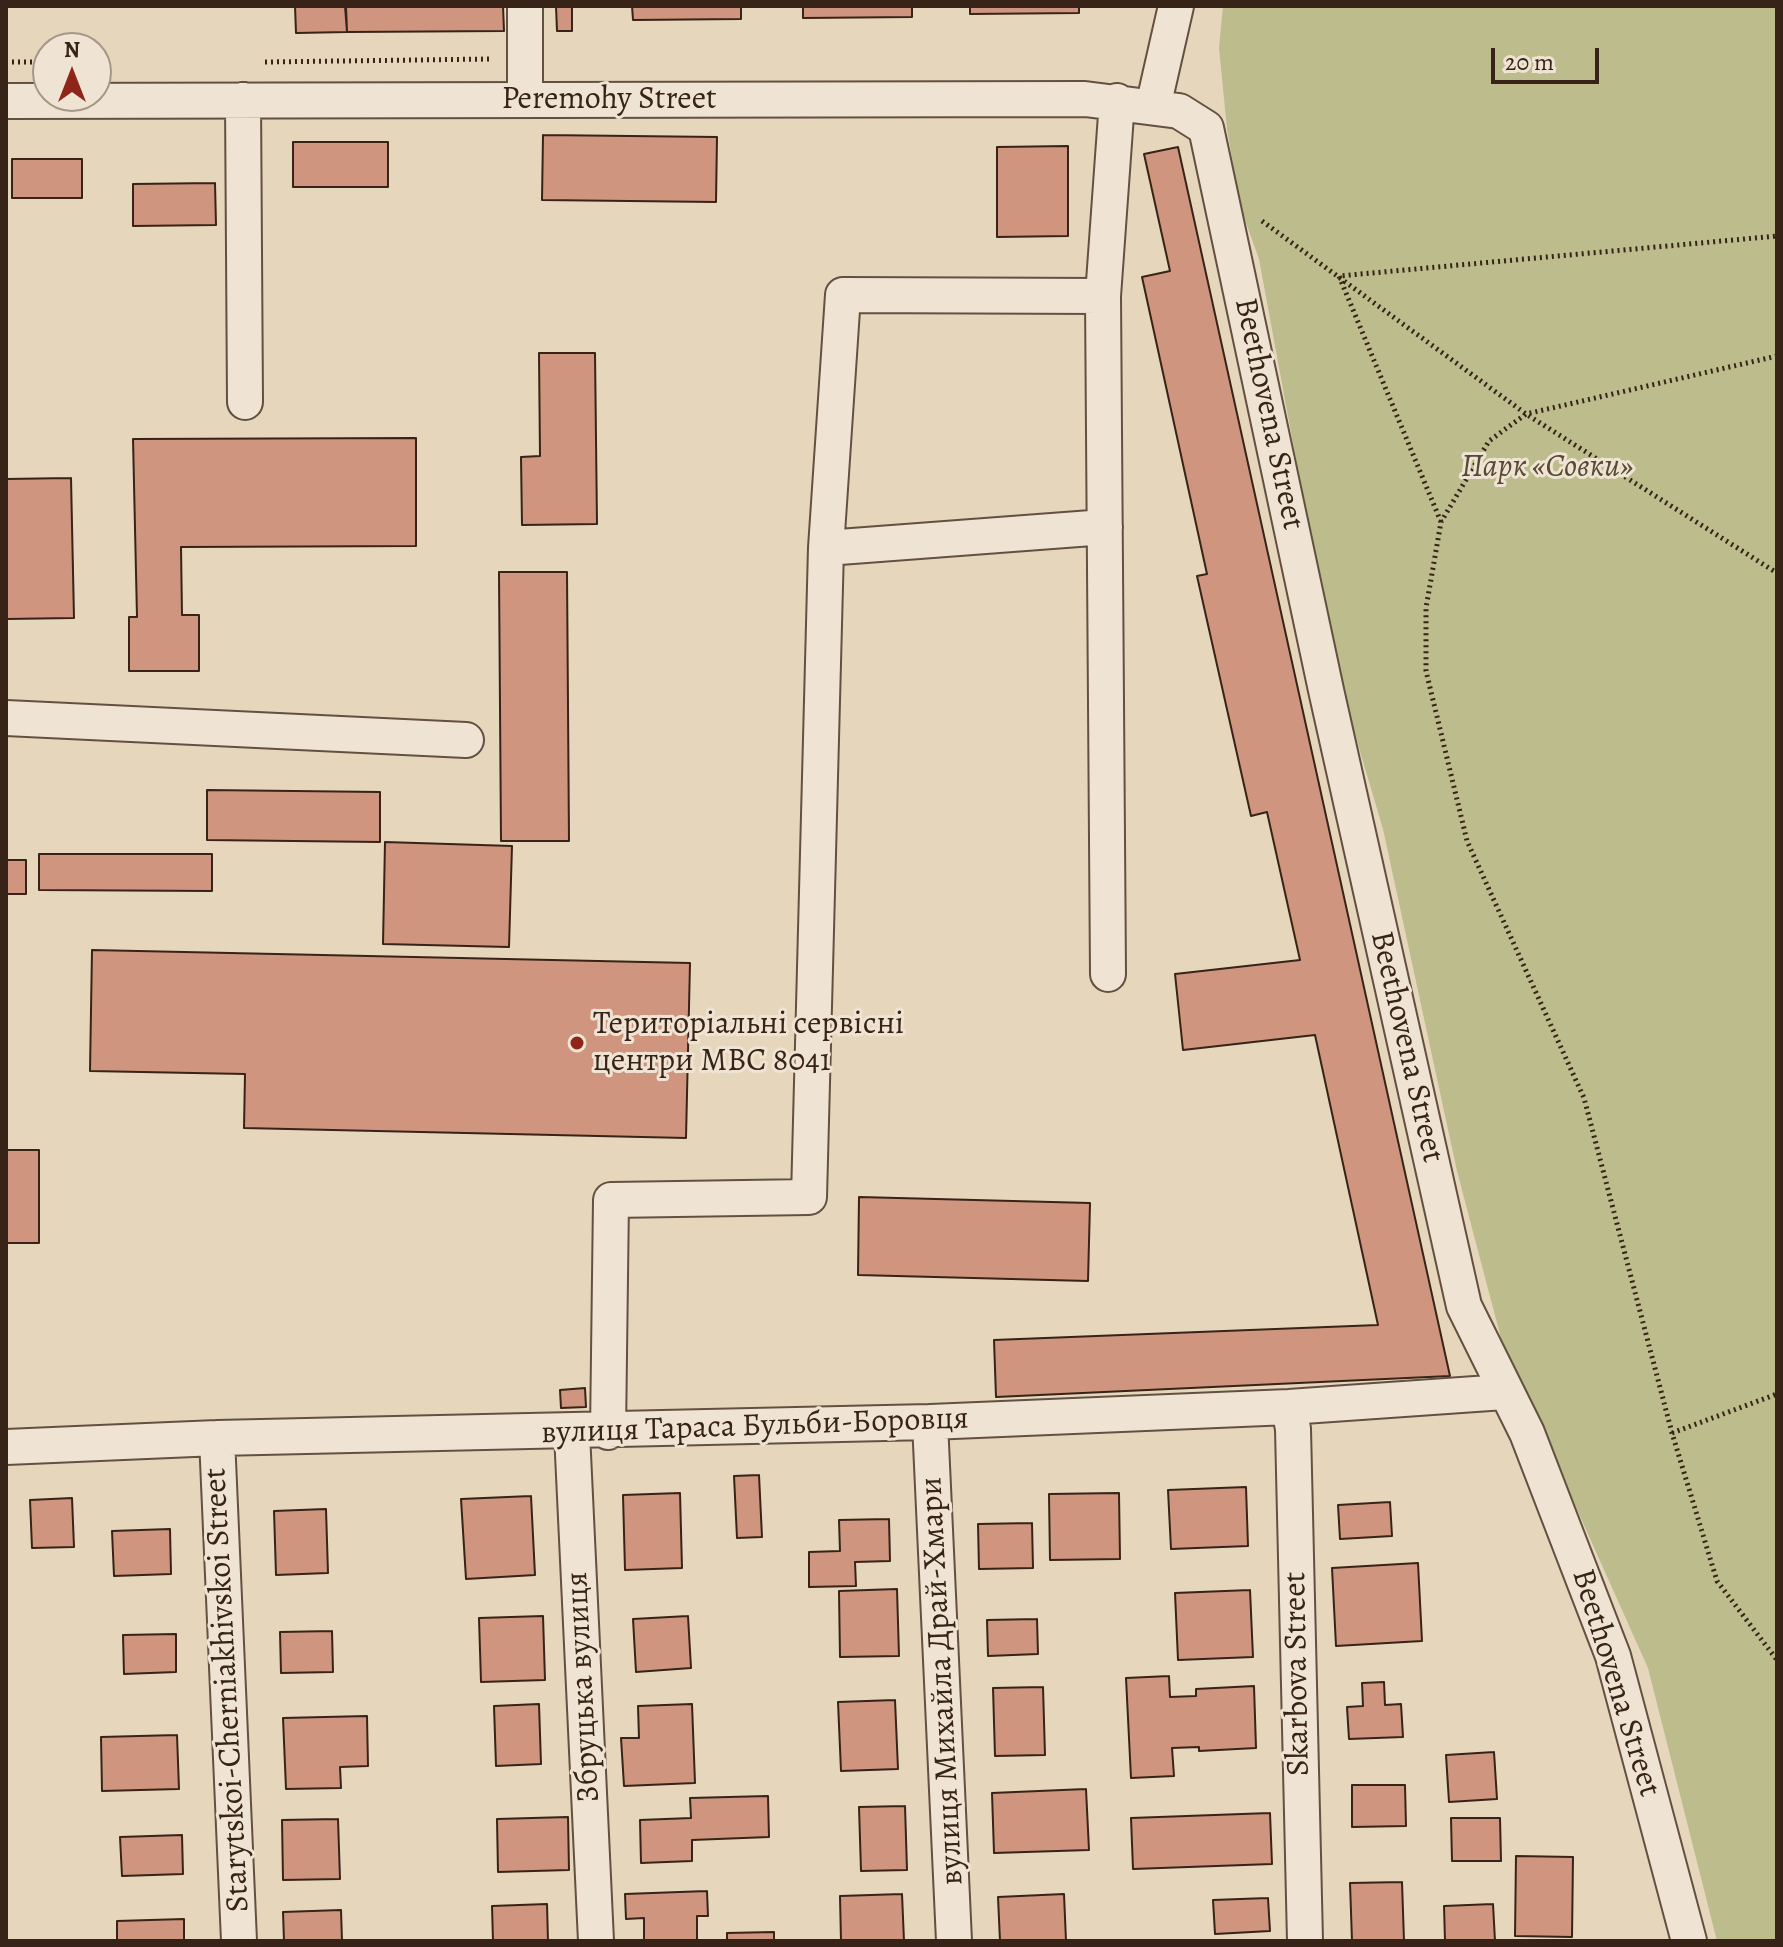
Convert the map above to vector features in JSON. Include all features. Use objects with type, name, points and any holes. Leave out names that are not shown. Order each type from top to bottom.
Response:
[{"type":"street","points":[[525,6],[525,100]]},
{"type":"street","points":[[1154,6],[1154,32],[1167,45]]},
{"type":"street","points":[[1153,107],[1176,6]]},
{"type":"street","points":[[243,100],[245,402]]},
{"type":"street","name":"Peremohy Street","points":[[6,101],[1117,101],[1179,111],[1206,128]]},
{"type":"street","points":[[1108,974],[1103,296],[1117,101]]},
{"type":"street","name":"Beethovena Street","points":[[1206,128],[1326,690],[1464,1306],[1527,1433],[1613,1656],[1689,1941]]},
{"type":"street","points":[[608,1432],[611,1200],[809,1197],[826,548],[843,295],[1103,296]]},
{"type":"street","points":[[826,548],[1105,527]]},
{"type":"street","points":[[6,718],[466,740]]},
{"type":"street","name":"вулиця Тараса Бульби-Боровця","points":[[6,1447],[217,1438],[572,1433],[930,1422],[1289,1407],[1504,1392]]},
{"type":"street","name":"Skarbova Street","points":[[1289,1407],[1293,1429],[1305,1941]]},
{"type":"street","name":"вулиця Михайла Драй-Хмари","points":[[930,1422],[954,1941]]},
{"type":"street","name":"Збруцька вулиця","points":[[572,1433],[596,1941]]},
{"type":"street","name":"Starytskoi-Cherniakhivskoi Street","points":[[217,1438],[239,1941]]},
{"type":"path","points":[[256,62],[525,58]]},
{"type":"path","points":[[6,62],[32,63]]},
{"type":"path","points":[[1252,215],[1526,414],[1777,573]]},
{"type":"path","points":[[1339,276],[1777,236]]},
{"type":"path","points":[[1339,276],[1441,522]]},
{"type":"path","points":[[1777,356],[1526,414],[1489,441],[1441,522],[1426,608],[1426,671],[1467,841],[1584,1098],[1672,1433],[1717,1581],[1777,1660]]},
{"type":"path","points":[[1672,1433],[1777,1394]]},
{"type":"green space","name":"Парк «Совки»","points":[[1223,6],[1777,6],[1777,1941],[1717,1941],[1648,1668],[1502,1342],[1457,1171],[1383,829],[1333,660],[1259,259],[1240,206],[1227,129],[1219,48]]},
{"type":"building","points":[[295,6],[345,6],[347,32],[296,33]]},
{"type":"building","points":[[346,6],[503,6],[504,31],[347,32]]},
{"type":"building","points":[[556,6],[572,6],[572,31],[557,31]]},
{"type":"building","points":[[632,6],[741,6],[741,19],[633,20]]},
{"type":"building","points":[[803,6],[912,6],[912,17],[803,18]]},
{"type":"building","points":[[970,6],[1079,6],[1079,13],[970,14]]},
{"type":"building","points":[[543,135],[717,137],[716,202],[542,200]]},
{"type":"building","points":[[293,142],[388,142],[388,187],[293,187]]},
{"type":"building","points":[[1068,146],[1068,236],[997,237],[997,147]]},
{"type":"building","points":[[1178,147],[1450,1376],[996,1397],[994,1340],[1378,1325],[1315,1035],[1183,1050],[1175,974],[1300,960],[1267,812],[1251,816],[1197,576],[1207,574],[1142,277],[1170,271],[1144,154]]},
{"type":"building","points":[[12,159],[82,159],[82,198],[12,198]]},
{"type":"building","points":[[215,183],[216,225],[133,226],[133,184]]},
{"type":"building","points":[[539,353],[595,353],[597,524],[522,525],[521,457],[540,456]]},
{"type":"building","points":[[416,438],[416,546],[181,547],[182,615],[199,615],[199,671],[129,671],[129,617],[137,617],[133,439]]},
{"type":"building","points":[[71,478],[74,618],[6,619],[6,479]]},
{"type":"building","points":[[499,572],[567,572],[569,841],[501,841]]},
{"type":"building","points":[[207,790],[380,792],[380,842],[207,840]]},
{"type":"building","points":[[385,842],[512,846],[509,947],[383,944]]},
{"type":"building","points":[[39,854],[212,854],[212,891],[39,890]]},
{"type":"building","points":[[6,860],[26,860],[26,894],[6,894]]},
{"type":"building","points":[[92,950],[690,963],[686,1138],[244,1128],[245,1074],[90,1071]]},
{"type":"building","points":[[6,1150],[39,1150],[39,1243],[6,1243]]},
{"type":"building","points":[[859,1197],[1090,1203],[1088,1281],[858,1275]]},
{"type":"building","points":[[585,1388],[586,1407],[561,1408],[560,1390]]},
{"type":"building","points":[[759,1475],[762,1537],[737,1538],[734,1476]]},
{"type":"building","points":[[1246,1487],[1248,1546],[1171,1549],[1168,1490]]},
{"type":"building","points":[[680,1493],[682,1568],[625,1570],[623,1495]]},
{"type":"building","points":[[1119,1493],[1120,1559],[1050,1560],[1049,1494]]},
{"type":"building","points":[[531,1496],[535,1575],[466,1579],[461,1499]]},
{"type":"building","points":[[72,1498],[74,1547],[32,1548],[30,1500]]},
{"type":"building","points":[[1390,1502],[1392,1536],[1340,1539],[1338,1505]]},
{"type":"building","points":[[326,1509],[328,1573],[276,1575],[274,1511]]},
{"type":"building","points":[[889,1519],[890,1561],[855,1562],[856,1586],[809,1587],[809,1552],[840,1551],[839,1520]]},
{"type":"building","points":[[1032,1523],[1033,1568],[979,1569],[978,1524]]},
{"type":"building","points":[[170,1529],[171,1574],[114,1576],[112,1531]]},
{"type":"building","points":[[1418,1563],[1422,1641],[1336,1646],[1332,1568]]},
{"type":"building","points":[[897,1589],[899,1656],[840,1657],[839,1591]]},
{"type":"building","points":[[1250,1590],[1253,1657],[1178,1660],[1175,1593]]},
{"type":"building","points":[[543,1616],[545,1680],[481,1682],[479,1618]]},
{"type":"building","points":[[688,1616],[691,1668],[636,1672],[633,1619]]},
{"type":"building","points":[[1037,1619],[1038,1654],[988,1656],[987,1620]]},
{"type":"building","points":[[332,1631],[333,1672],[281,1673],[280,1632]]},
{"type":"building","points":[[176,1634],[176,1672],[124,1674],[123,1635]]},
{"type":"building","points":[[1169,1676],[1170,1697],[1196,1696],[1196,1689],[1254,1686],[1256,1748],[1199,1751],[1199,1747],[1172,1748],[1174,1776],[1131,1778],[1126,1678]]},
{"type":"building","points":[[1384,1682],[1385,1705],[1401,1704],[1403,1737],[1349,1739],[1347,1707],[1363,1706],[1362,1683]]},
{"type":"building","points":[[1043,1687],[1045,1755],[995,1756],[993,1688]]},
{"type":"building","points":[[895,1700],[898,1769],[841,1771],[838,1702]]},
{"type":"building","points":[[539,1704],[541,1764],[496,1766],[494,1706]]},
{"type":"building","points":[[692,1704],[695,1783],[624,1786],[621,1738],[639,1738],[638,1706]]},
{"type":"building","points":[[367,1716],[368,1766],[340,1767],[341,1788],[286,1789],[283,1718]]},
{"type":"building","points":[[177,1735],[179,1789],[102,1791],[101,1737]]},
{"type":"building","points":[[1494,1752],[1497,1799],[1449,1802],[1446,1755]]},
{"type":"building","points":[[1352,1785],[1405,1785],[1406,1826],[1352,1827]]},
{"type":"building","points":[[1086,1789],[1089,1850],[994,1853],[992,1793]]},
{"type":"building","points":[[768,1796],[769,1837],[692,1840],[692,1861],[641,1863],[640,1820],[691,1818],[690,1798]]},
{"type":"building","points":[[905,1806],[907,1870],[861,1871],[859,1807]]},
{"type":"building","points":[[1270,1813],[1272,1864],[1133,1869],[1131,1818]]},
{"type":"building","points":[[568,1817],[569,1870],[498,1872],[497,1819]]},
{"type":"building","points":[[1451,1818],[1500,1818],[1501,1861],[1452,1861]]},
{"type":"building","points":[[338,1819],[340,1879],[283,1880],[282,1820]]},
{"type":"building","points":[[182,1835],[183,1874],[122,1876],[120,1837]]},
{"type":"building","points":[[1516,1856],[1573,1857],[1572,1937],[1515,1936]]},
{"type":"building","points":[[1402,1882],[1404,1941],[1352,1941],[1350,1883]]},
{"type":"building","points":[[707,1891],[708,1916],[697,1916],[697,1941],[644,1941],[644,1918],[626,1919],[625,1894]]},
{"type":"building","points":[[902,1894],[904,1941],[841,1941],[840,1896]]},
{"type":"building","points":[[1064,1894],[1066,1941],[1000,1941],[998,1897]]},
{"type":"building","points":[[1268,1898],[1270,1931],[1215,1934],[1213,1900]]},
{"type":"building","points":[[547,1904],[548,1941],[493,1941],[492,1906]]},
{"type":"building","points":[[1493,1904],[1495,1941],[1445,1941],[1444,1906]]},
{"type":"building","points":[[341,1910],[342,1941],[284,1941],[283,1912]]},
{"type":"building","points":[[184,1919],[184,1941],[117,1941],[117,1921]]},
{"type":"building","points":[[774,1932],[774,1941],[727,1941],[727,1933]]},
{"type":"place","name":"Територіальні сервісні центри МВС 8041","points":[[577,1043]]}]
